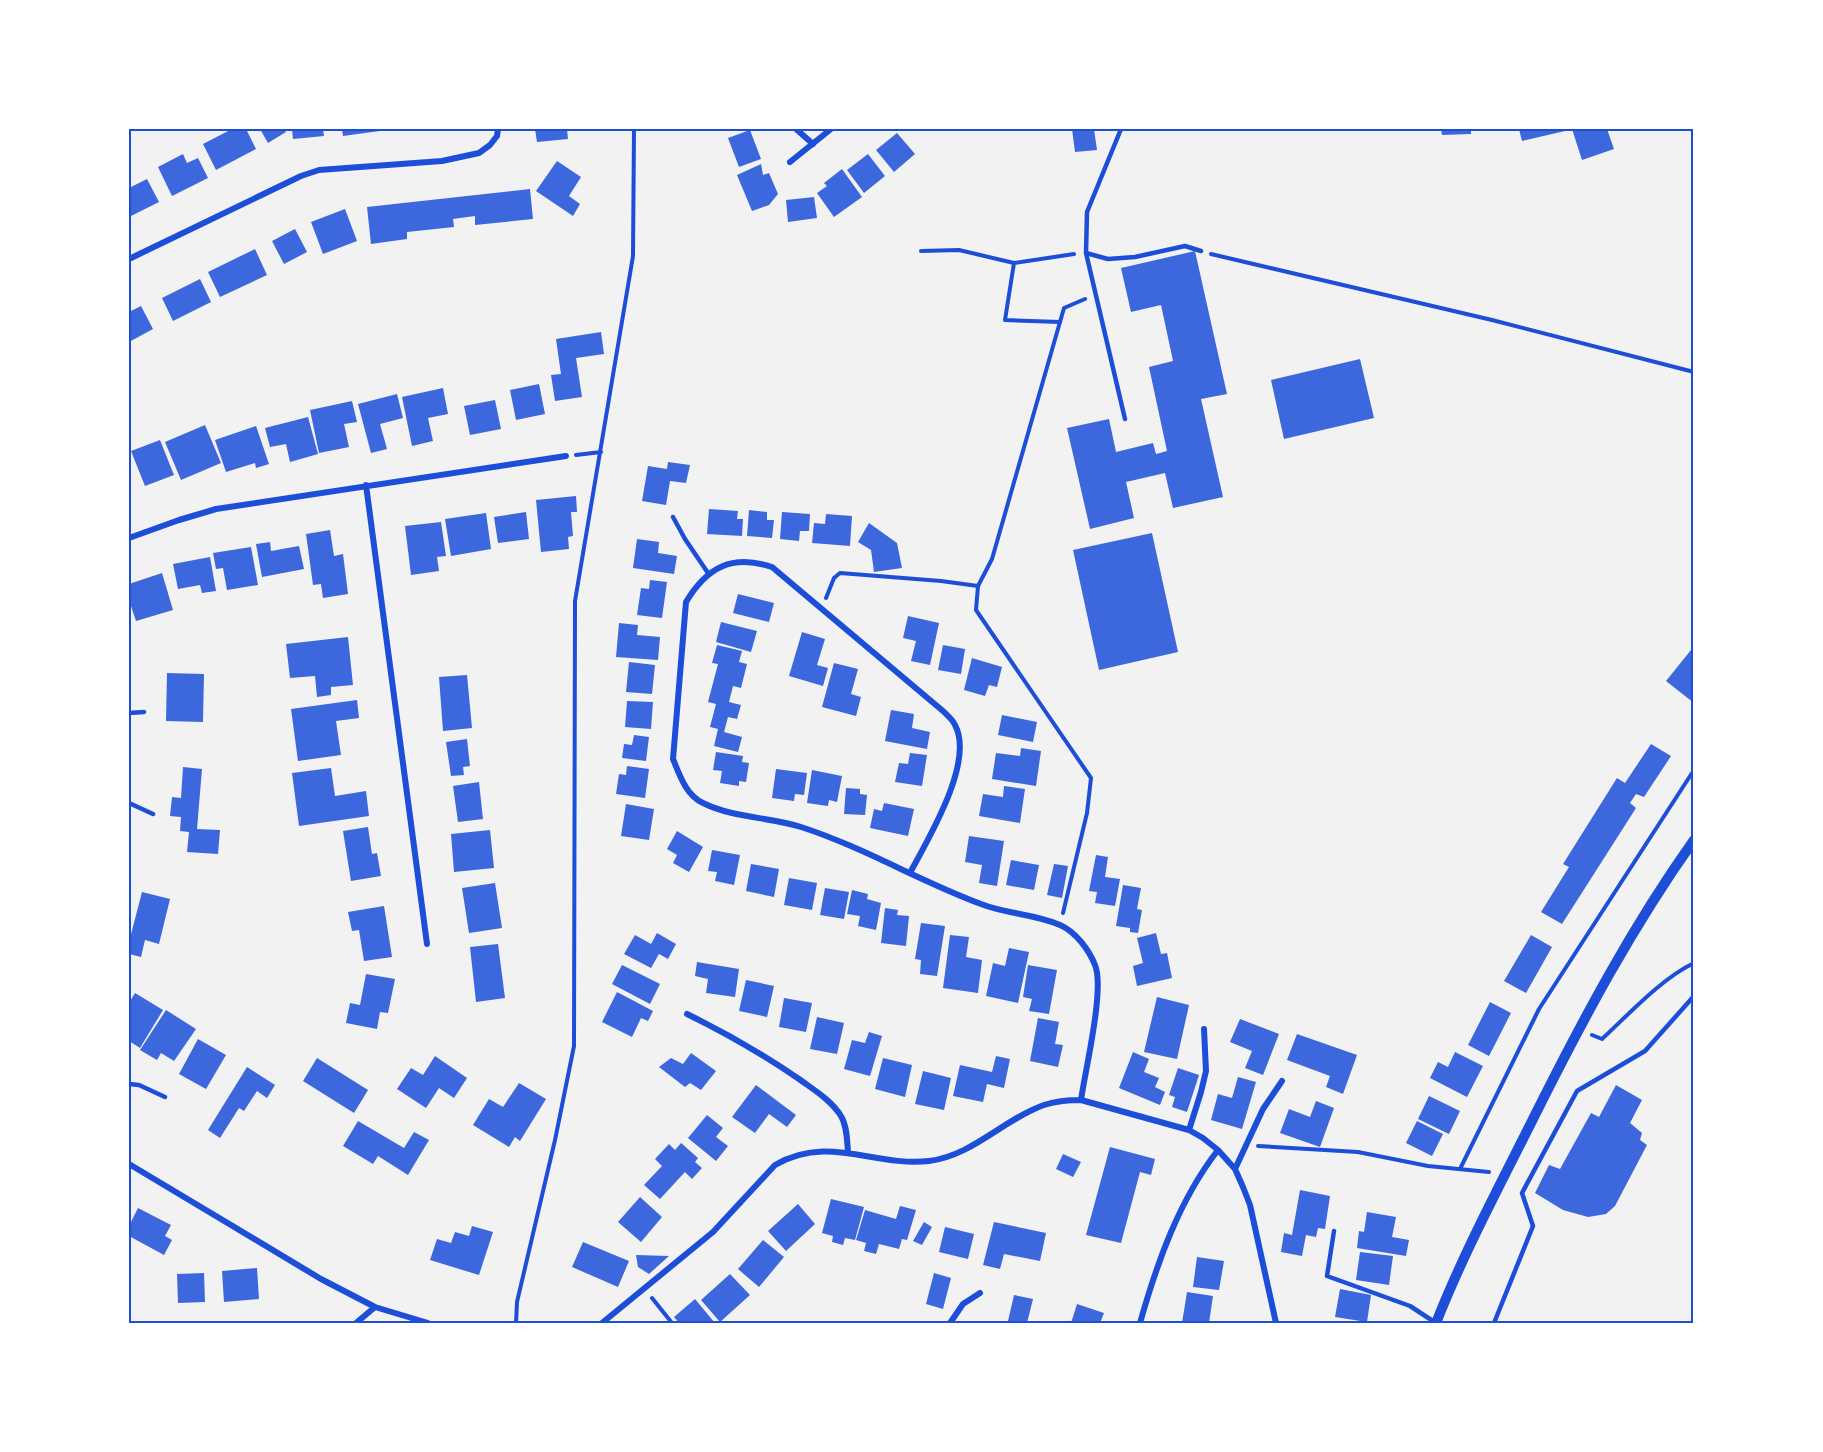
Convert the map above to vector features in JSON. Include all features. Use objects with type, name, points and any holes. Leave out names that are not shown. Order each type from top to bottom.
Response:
[{"type":"street","points":[[129,259],[301,176],[319,170],[442,161],[479,153],[490,145],[497,136],[498,129]]},
{"type":"street","points":[[796,129],[813,144]]},
{"type":"street","points":[[790,162],[831,129]]},
{"type":"street","points":[[129,538],[216,509],[566,456]]},
{"type":"street","points":[[366,485],[427,944]]},
{"type":"street","points":[[910,873],[953,785],[960,762],[960,742],[956,725],[943,711],[823,607],[772,567],[759,562],[742,561],[723,565],[708,573],[695,586],[686,602],[684,614],[673,759],[682,783],[703,803],[723,810],[799,826],[849,845],[910,873],[981,904],[1060,925],[1076,936],[1096,967],[1099,987],[1081,1100]]},
{"type":"street","points":[[1436,1323],[1505,1174],[1577,1030],[1660,887],[1694,840]]},
{"type":"street","points":[[687,1014],[720,1030],[782,1067],[832,1104],[842,1117],[847,1133],[848,1152]]},
{"type":"street","points":[[1188,1130],[1206,1071],[1204,1029]]},
{"type":"street","points":[[1235,1169],[1263,1109],[1282,1081]]},
{"type":"street","points":[[602,1323],[713,1232],[776,1165],[800,1154],[825,1151],[848,1152],[896,1162],[930,1161],[959,1153],[1043,1105],[1062,1100],[1081,1100],[1188,1130],[1218,1150],[1235,1169],[1250,1205],[1276,1323]]},
{"type":"street","points":[[1140,1323],[1158,1263],[1185,1203],[1218,1150]]},
{"type":"street","points":[[129,1164],[321,1279],[375,1307],[428,1323]]},
{"type":"street","points":[[950,1323],[963,1304],[980,1293]]},
{"type":"street","points":[[356,1323],[375,1307]]},
{"type":"lane","points":[[1121,129],[1087,213],[1086,253],[1125,419]]},
{"type":"lane","points":[[1086,253],[1108,259],[1185,246],[1201,251]]},
{"type":"lane","points":[[673,517],[708,573]]},
{"type":"lane","points":[[129,713],[144,712]]},
{"type":"lane","points":[[129,803],[153,814]]},
{"type":"lane","points":[[1494,1323],[1533,1226],[1522,1193],[1577,1091],[1645,1051],[1694,996]]},
{"type":"lane","points":[[129,1084],[139,1085],[165,1097]]},
{"type":"lane","points":[[1334,1231],[1327,1276],[1410,1306],[1436,1323]]},
{"type":"path","points":[[516,1323],[517,1302],[555,1140],[574,1046],[575,601],[633,256],[634,129]]},
{"type":"path","points":[[921,251],[959,250],[1014,263],[1086,253]]},
{"type":"path","points":[[1201,251],[1492,320],[1694,372]]},
{"type":"path","points":[[1014,263],[1005,320],[1060,322]]},
{"type":"path","points":[[1060,925],[1087,813],[1091,778],[976,610],[978,586],[992,559],[1064,308],[1094,294]]},
{"type":"path","points":[[566,456],[601,452]]},
{"type":"path","points":[[823,607],[834,578],[840,573],[978,586]]},
{"type":"path","points":[[1460,1169],[1539,1009],[1694,770]]},
{"type":"path","points":[[1577,1030],[1602,1039],[1646,999],[1684,968],[1694,963]]},
{"type":"path","points":[[1246,1146],[1358,1152],[1428,1166],[1505,1174]]},
{"type":"path","points":[[644,1288],[672,1323]]},
{"type":"building","points":[[232,129],[246,129],[256,149],[216,170],[203,144]]},
{"type":"building","points":[[260,129],[284,129],[286,132],[268,143]]},
{"type":"building","points":[[292,129],[323,129],[324,136],[293,139]]},
{"type":"building","points":[[342,129],[387,129],[387,130],[343,136]]},
{"type":"building","points":[[535,129],[567,129],[568,139],[537,142]]},
{"type":"building","points":[[1072,129],[1094,129],[1097,150],[1075,152]]},
{"type":"building","points":[[1441,129],[1471,129],[1471,134],[1442,135]]},
{"type":"building","points":[[1519,129],[1564,129],[1565,131],[1522,141]]},
{"type":"building","points":[[1572,129],[1607,129],[1614,149],[1582,160]]},
{"type":"building","points":[[750,130],[761,159],[739,167],[728,138]]},
{"type":"building","points":[[897,133],[915,154],[894,172],[876,150]]},
{"type":"building","points":[[183,154],[187,163],[198,158],[208,178],[172,196],[158,167]]},
{"type":"building","points":[[868,154],[885,176],[864,193],[847,170]]},
{"type":"building","points":[[557,161],[581,177],[569,196],[580,204],[573,216],[536,191]]},
{"type":"building","points":[[761,164],[763,175],[769,173],[778,194],[769,205],[752,211],[737,175]]},
{"type":"building","points":[[842,169],[862,197],[834,217],[817,193],[827,186],[824,183]]},
{"type":"building","points":[[147,179],[159,202],[129,217],[129,188]]},
{"type":"building","points":[[530,189],[533,219],[475,225],[475,216],[453,219],[454,227],[407,232],[407,239],[371,244],[367,207]]},
{"type":"building","points":[[814,197],[817,218],[788,222],[786,200]]},
{"type":"building","points":[[345,209],[357,241],[323,254],[311,222]]},
{"type":"building","points":[[295,229],[307,252],[284,264],[272,241]]},
{"type":"building","points":[[255,249],[267,275],[220,297],[208,272]]},
{"type":"building","points":[[1195,251],[1227,394],[1201,399],[1223,497],[1173,508],[1165,473],[1126,482],[1134,518],[1090,529],[1067,428],[1109,419],[1116,452],[1153,443],[1156,454],[1167,451],[1149,367],[1173,361],[1161,305],[1131,312],[1121,268]]},
{"type":"building","points":[[200,279],[211,302],[173,321],[162,298]]},
{"type":"building","points":[[141,306],[153,329],[129,342],[129,312]]},
{"type":"building","points":[[601,332],[604,354],[576,358],[582,397],[555,401],[551,375],[561,374],[556,339]]},
{"type":"building","points":[[1360,359],[1374,418],[1284,439],[1271,380]]},
{"type":"building","points":[[539,384],[545,414],[516,420],[510,390]]},
{"type":"building","points":[[443,388],[448,414],[428,418],[433,441],[412,446],[402,397]]},
{"type":"building","points":[[397,394],[403,418],[380,424],[387,449],[371,453],[358,404]]},
{"type":"building","points":[[495,400],[501,429],[470,435],[464,406]]},
{"type":"building","points":[[352,401],[357,422],[344,424],[349,447],[319,453],[310,410]]},
{"type":"building","points":[[308,417],[318,454],[290,462],[286,444],[270,447],[265,428]]},
{"type":"building","points":[[205,425],[221,463],[181,480],[165,442]]},
{"type":"building","points":[[256,426],[269,464],[256,468],[255,463],[226,472],[215,440]]},
{"type":"building","points":[[160,440],[174,475],[145,486],[131,451]]},
{"type":"building","points":[[668,462],[690,465],[686,483],[670,481],[666,505],[642,501],[648,466],[667,469]]},
{"type":"building","points":[[576,496],[577,512],[571,512],[573,536],[568,537],[569,549],[541,552],[536,500]]},
{"type":"building","points":[[709,509],[738,511],[737,519],[743,519],[742,536],[707,534]]},
{"type":"building","points":[[749,510],[767,512],[767,520],[774,520],[772,538],[747,536]]},
{"type":"building","points":[[526,512],[529,539],[498,543],[494,517]]},
{"type":"building","points":[[782,512],[810,514],[809,531],[800,531],[799,541],[780,539]]},
{"type":"building","points":[[486,513],[491,549],[451,556],[445,519]]},
{"type":"building","points":[[826,514],[852,516],[850,546],[812,543],[814,523],[825,524]]},
{"type":"building","points":[[441,522],[446,556],[437,557],[439,571],[411,575],[405,526]]},
{"type":"building","points":[[869,523],[897,543],[902,568],[874,572],[871,550],[858,542]]},
{"type":"building","points":[[330,530],[334,556],[343,554],[348,594],[323,598],[321,584],[313,585],[306,534]]},
{"type":"building","points":[[1152,533],[1178,652],[1099,670],[1073,550]]},
{"type":"building","points":[[637,539],[659,542],[658,553],[677,556],[674,574],[633,568]]},
{"type":"building","points":[[270,542],[271,551],[299,546],[304,569],[262,577],[256,544]]},
{"type":"building","points":[[251,547],[258,585],[227,590],[223,568],[216,569],[213,553]]},
{"type":"building","points":[[210,557],[216,591],[202,593],[200,585],[178,589],[173,564]]},
{"type":"building","points":[[162,573],[173,610],[136,621],[129,600],[129,584]]},
{"type":"building","points":[[650,580],[667,582],[662,618],[637,615],[641,588],[649,589]]},
{"type":"building","points":[[738,594],[774,603],[769,622],[733,613]]},
{"type":"building","points":[[908,616],[939,623],[930,665],[911,661],[916,641],[903,638]]},
{"type":"building","points":[[721,622],[757,631],[751,652],[716,642]]},
{"type":"building","points":[[619,623],[638,625],[637,635],[660,637],[658,660],[616,657]]},
{"type":"building","points":[[802,632],[825,639],[817,665],[828,668],[823,686],[789,676]]},
{"type":"building","points":[[348,637],[353,685],[331,687],[331,695],[317,697],[315,676],[290,678],[286,644]]},
{"type":"building","points":[[717,645],[742,651],[739,662],[747,664],[741,688],[733,686],[729,702],[741,705],[737,719],[728,717],[724,732],[742,737],[738,752],[714,746],[718,729],[710,727],[716,704],[708,702],[718,664],[712,663]]},
{"type":"building","points":[[943,645],[965,649],[961,674],[938,670]]},
{"type":"building","points":[[1691,650],[1694,652],[1694,703],[1666,681]]},
{"type":"building","points":[[972,658],[1002,667],[997,687],[989,685],[985,696],[964,690]]},
{"type":"building","points":[[629,662],[655,665],[652,694],[626,692]]},
{"type":"building","points":[[834,663],[858,669],[851,694],[861,697],[856,716],[822,707]]},
{"type":"building","points":[[167,673],[204,674],[203,722],[166,721]]},
{"type":"building","points":[[467,675],[472,728],[443,731],[439,677]]},
{"type":"building","points":[[357,700],[359,718],[336,721],[341,755],[298,761],[291,709]]},
{"type":"building","points":[[627,701],[653,702],[651,729],[625,727]]},
{"type":"building","points":[[891,710],[914,714],[912,728],[930,732],[927,749],[885,741]]},
{"type":"building","points":[[1002,715],[1037,722],[1033,742],[998,735]]},
{"type":"building","points":[[634,735],[649,737],[646,761],[622,758],[624,744],[632,745]]},
{"type":"building","points":[[467,739],[470,766],[463,767],[464,775],[451,776],[446,742]]},
{"type":"building","points":[[1651,744],[1671,756],[1644,797],[1636,794],[1630,803],[1636,808],[1562,924],[1541,912],[1569,867],[1563,864],[1617,778],[1625,783]]},
{"type":"building","points":[[1021,748],[1041,751],[1036,786],[992,779],[996,753],[1020,756]]},
{"type":"building","points":[[716,752],[743,756],[742,762],[749,763],[746,782],[739,781],[739,786],[720,783],[722,771],[713,770]]},
{"type":"building","points":[[910,753],[927,755],[922,786],[895,782],[899,763],[908,764]]},
{"type":"building","points":[[627,766],[649,769],[645,798],[616,794],[619,774],[626,775]]},
{"type":"building","points":[[183,767],[202,769],[197,829],[220,830],[218,854],[187,852],[189,832],[180,831],[181,817],[170,816],[172,797],[181,798]]},
{"type":"building","points":[[331,768],[335,796],[366,791],[369,816],[299,826],[292,773]]},
{"type":"building","points":[[776,769],[807,773],[804,795],[795,794],[794,801],[772,798]]},
{"type":"building","points":[[812,770],[842,776],[837,802],[829,800],[828,806],[807,803]]},
{"type":"building","points":[[479,782],[483,819],[458,822],[453,786]]},
{"type":"building","points":[[1004,786],[1025,789],[1020,823],[979,816],[983,794],[1003,797]]},
{"type":"building","points":[[846,788],[860,789],[860,794],[867,795],[865,815],[844,814]]},
{"type":"building","points":[[884,803],[914,809],[908,836],[870,828],[874,809],[882,811]]},
{"type":"building","points":[[626,804],[654,809],[649,840],[621,836]]},
{"type":"building","points":[[368,827],[372,854],[377,853],[381,876],[351,881],[343,831]]},
{"type":"building","points":[[490,830],[494,868],[454,872],[451,834]]},
{"type":"building","points":[[677,831],[703,847],[689,872],[673,863],[677,855],[667,849]]},
{"type":"building","points":[[969,836],[1004,841],[997,886],[979,883],[982,865],[965,862]]},
{"type":"building","points":[[712,850],[740,855],[734,885],[715,881],[717,872],[708,871]]},
{"type":"building","points":[[1096,855],[1108,857],[1105,877],[1120,879],[1115,906],[1095,903],[1097,892],[1089,891]]},
{"type":"building","points":[[1011,860],[1039,865],[1034,890],[1006,885]]},
{"type":"building","points":[[751,864],[779,869],[774,897],[746,891]]},
{"type":"building","points":[[1054,864],[1068,866],[1062,898],[1047,895]]},
{"type":"building","points":[[789,878],[817,883],[812,910],[784,905]]},
{"type":"building","points":[[495,883],[502,928],[469,933],[462,888]]},
{"type":"building","points":[[1123,885],[1141,888],[1137,909],[1142,910],[1138,933],[1130,932],[1130,928],[1116,926]]},
{"type":"building","points":[[825,888],[849,892],[844,919],[820,915]]},
{"type":"building","points":[[852,890],[868,894],[867,899],[881,903],[876,930],[858,926],[860,916],[847,914]]},
{"type":"building","points":[[142,892],[170,899],[159,944],[145,940],[141,957],[129,954],[129,942]]},
{"type":"building","points":[[384,906],[392,957],[364,961],[359,930],[352,931],[348,912]]},
{"type":"building","points":[[885,908],[898,910],[897,915],[909,916],[906,946],[881,943]]},
{"type":"building","points":[[921,923],[945,926],[937,976],[920,974],[921,960],[915,959]]},
{"type":"building","points":[[657,933],[676,944],[668,959],[659,954],[651,968],[624,954],[635,935],[651,944]]},
{"type":"building","points":[[1156,933],[1161,954],[1167,953],[1172,978],[1137,986],[1133,966],[1143,963],[1137,938]]},
{"type":"building","points":[[950,935],[969,937],[966,957],[982,960],[978,993],[943,988]]},
{"type":"building","points":[[1531,935],[1552,947],[1526,993],[1504,981]]},
{"type":"building","points":[[498,944],[505,998],[476,1002],[470,947]]},
{"type":"building","points":[[1009,948],[1029,952],[1018,1003],[986,996],[993,963],[1005,966]]},
{"type":"building","points":[[697,962],[739,969],[735,997],[706,993],[708,979],[695,976]]},
{"type":"building","points":[[622,965],[660,984],[650,1004],[612,984]]},
{"type":"building","points":[[1028,965],[1057,970],[1049,1014],[1029,1011],[1032,999],[1023,997]]},
{"type":"building","points":[[366,974],[395,979],[388,1013],[380,1012],[377,1029],[346,1023],[350,1003],[360,1005]]},
{"type":"building","points":[[746,980],[774,986],[767,1017],[739,1011]]},
{"type":"building","points":[[617,992],[653,1011],[648,1021],[641,1018],[632,1037],[602,1022]]},
{"type":"building","points":[[135,993],[163,1010],[140,1048],[129,1041],[129,1003]]},
{"type":"building","points":[[1157,997],[1189,1005],[1177,1059],[1144,1052]]},
{"type":"building","points":[[784,998],[812,1003],[806,1032],[779,1027]]},
{"type":"building","points":[[1490,1002],[1511,1013],[1489,1056],[1468,1045]]},
{"type":"building","points":[[166,1010],[196,1029],[174,1061],[161,1053],[157,1060],[140,1050]]},
{"type":"building","points":[[817,1017],[844,1023],[837,1054],[810,1049]]},
{"type":"building","points":[[1038,1018],[1059,1022],[1055,1044],[1063,1045],[1058,1067],[1030,1061]]},
{"type":"building","points":[[1240,1019],[1279,1034],[1263,1075],[1245,1068],[1252,1051],[1230,1042]]},
{"type":"building","points":[[869,1032],[882,1036],[870,1076],[844,1069],[852,1040],[865,1043]]},
{"type":"building","points":[[1297,1034],[1357,1055],[1343,1094],[1326,1087],[1330,1076],[1287,1060]]},
{"type":"building","points":[[198,1039],[226,1055],[206,1089],[179,1074]]},
{"type":"building","points":[[1133,1052],[1149,1059],[1144,1072],[1159,1078],[1155,1087],[1165,1092],[1160,1105],[1119,1088]]},
{"type":"building","points":[[1455,1052],[1483,1066],[1467,1097],[1430,1078],[1438,1062],[1448,1067]]},
{"type":"building","points":[[691,1053],[716,1071],[701,1090],[690,1083],[685,1087],[659,1067],[671,1058],[683,1064]]},
{"type":"building","points":[[435,1056],[467,1078],[454,1098],[439,1088],[426,1108],[397,1089],[411,1068],[423,1075]]},
{"type":"building","points":[[996,1056],[1010,1059],[1004,1088],[987,1084],[983,1102],[953,1096],[960,1065],[992,1072]]},
{"type":"building","points":[[317,1058],[368,1090],[354,1113],[303,1081]]},
{"type":"building","points":[[883,1058],[912,1065],[905,1097],[875,1089]]},
{"type":"building","points":[[247,1067],[275,1085],[267,1098],[257,1091],[244,1111],[239,1108],[220,1138],[208,1130]]},
{"type":"building","points":[[1178,1068],[1199,1075],[1187,1112],[1172,1107],[1175,1097],[1169,1095]]},
{"type":"building","points":[[923,1071],[951,1078],[944,1110],[915,1104]]},
{"type":"building","points":[[1238,1077],[1256,1082],[1242,1129],[1211,1120],[1218,1094],[1232,1098]]},
{"type":"building","points":[[519,1083],[546,1099],[520,1141],[515,1137],[509,1147],[473,1125],[489,1099],[503,1107]]},
{"type":"building","points":[[756,1085],[796,1115],[787,1127],[769,1114],[755,1133],[732,1117]]},
{"type":"building","points":[[1616,1085],[1642,1100],[1630,1123],[1642,1133],[1640,1140],[1647,1145],[1615,1206],[1606,1214],[1588,1217],[1563,1210],[1535,1193],[1549,1165],[1560,1169],[1591,1113],[1599,1117]]},
{"type":"building","points":[[1429,1096],[1460,1111],[1449,1134],[1418,1119]]},
{"type":"building","points":[[1316,1101],[1334,1108],[1320,1147],[1280,1133],[1289,1109],[1310,1117]]},
{"type":"building","points":[[707,1115],[723,1128],[716,1137],[728,1146],[716,1161],[688,1138]]},
{"type":"building","points":[[358,1121],[404,1148],[414,1132],[429,1140],[408,1175],[378,1156],[373,1164],[343,1146]]},
{"type":"building","points":[[1417,1121],[1443,1134],[1432,1156],[1406,1143]]},
{"type":"building","points":[[681,1143],[698,1158],[695,1162],[702,1168],[692,1179],[685,1172],[660,1199],[644,1185],[662,1166],[655,1159],[669,1144],[675,1150]]},
{"type":"building","points":[[1110,1147],[1155,1159],[1151,1175],[1140,1172],[1121,1243],[1086,1235]]},
{"type":"building","points":[[1063,1154],[1081,1162],[1073,1177],[1056,1169]]},
{"type":"building","points":[[1300,1190],[1330,1196],[1325,1229],[1318,1228],[1316,1237],[1306,1235],[1302,1256],[1281,1252],[1284,1233],[1292,1235]]},
{"type":"building","points":[[640,1197],[662,1217],[641,1242],[618,1222]]},
{"type":"building","points":[[831,1199],[864,1207],[855,1240],[845,1238],[843,1245],[832,1242],[833,1236],[822,1233]]},
{"type":"building","points":[[798,1204],[815,1224],[786,1251],[768,1231]]},
{"type":"building","points":[[900,1206],[916,1210],[907,1240],[902,1239],[899,1249],[879,1244],[876,1254],[864,1251],[866,1243],[856,1240],[865,1210],[896,1219]]},
{"type":"building","points":[[138,1208],[171,1225],[165,1236],[172,1240],[164,1255],[129,1236],[129,1226]]},
{"type":"building","points":[[1367,1212],[1396,1217],[1392,1237],[1409,1240],[1406,1256],[1357,1248],[1359,1231],[1364,1232]]},
{"type":"building","points":[[924,1222],[932,1227],[922,1245],[913,1241]]},
{"type":"building","points":[[994,1222],[1046,1233],[1040,1261],[1004,1254],[1000,1269],[983,1265]]},
{"type":"building","points":[[472,1226],[493,1232],[479,1275],[430,1260],[437,1239],[451,1243],[455,1232],[469,1236]]},
{"type":"building","points":[[945,1227],[974,1234],[968,1259],[939,1252]]},
{"type":"building","points":[[763,1240],[784,1257],[759,1287],[738,1269]]},
{"type":"building","points":[[583,1242],[629,1261],[618,1287],[572,1267]]},
{"type":"building","points":[[1360,1252],[1393,1256],[1389,1285],[1356,1280]]},
{"type":"building","points":[[636,1255],[669,1256],[649,1274],[638,1267]]},
{"type":"building","points":[[1197,1257],[1224,1261],[1219,1290],[1193,1287]]},
{"type":"building","points":[[257,1268],[259,1299],[224,1302],[222,1271]]},
{"type":"building","points":[[204,1273],[205,1302],[178,1303],[177,1274]]},
{"type":"building","points":[[934,1273],[951,1278],[943,1309],[926,1304]]},
{"type":"building","points":[[730,1274],[750,1295],[720,1322],[701,1300]]},
{"type":"building","points":[[1340,1289],[1371,1295],[1367,1322],[1335,1317]]},
{"type":"building","points":[[1187,1292],[1213,1296],[1209,1323],[1182,1323]]},
{"type":"building","points":[[1014,1295],[1033,1299],[1027,1323],[1008,1321]]},
{"type":"building","points":[[695,1299],[715,1323],[679,1323],[674,1317]]},
{"type":"building","points":[[1077,1304],[1104,1313],[1100,1323],[1071,1323]]}]
